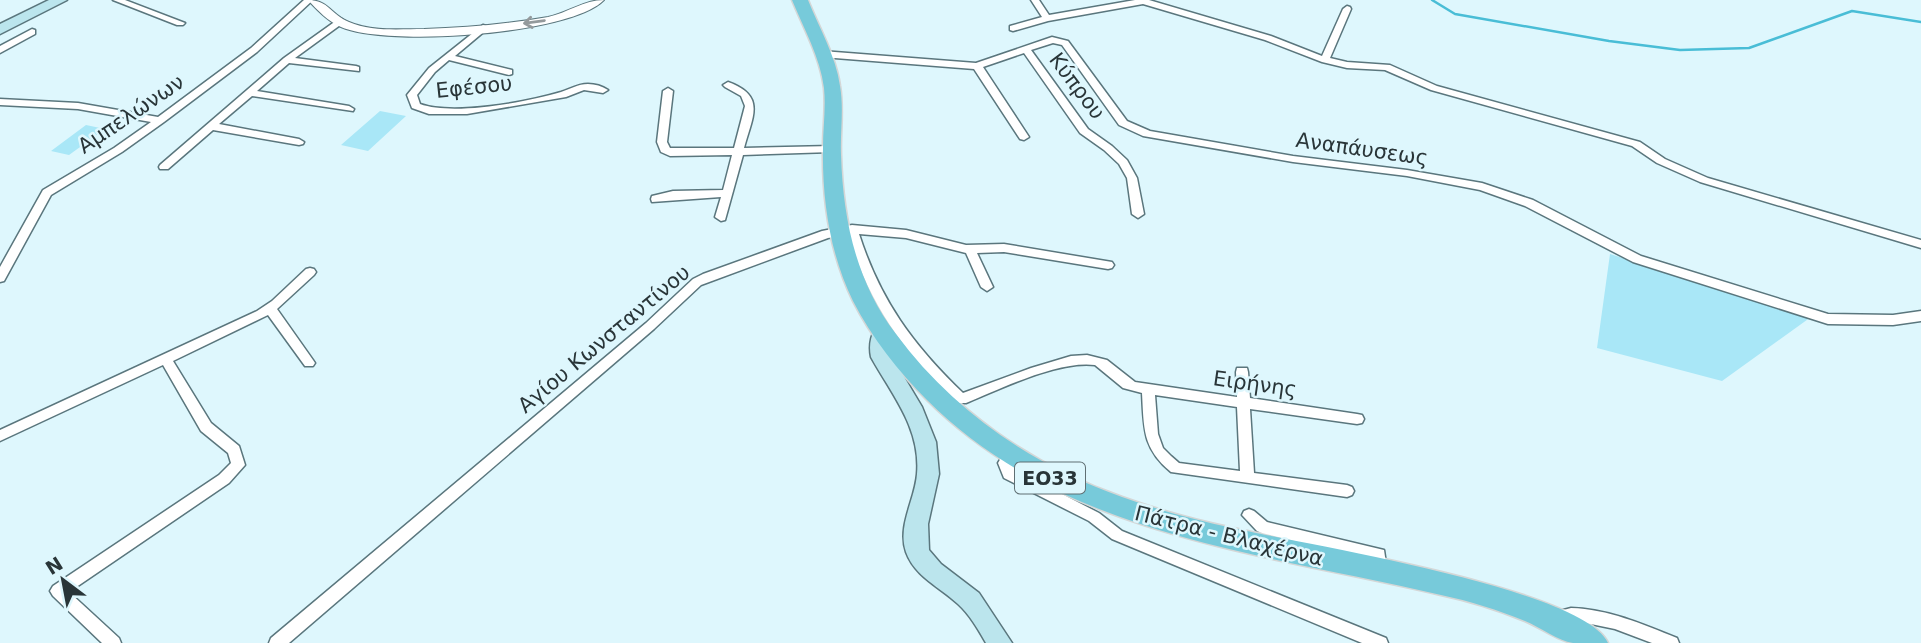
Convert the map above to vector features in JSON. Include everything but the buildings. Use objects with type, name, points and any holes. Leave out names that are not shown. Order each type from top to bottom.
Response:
[{"type":"main road","points":[[0,30],[60,0]]},
{"type":"main road","name":"Πάτρα - Βλαχέρνα","points":[[800,0],[832,82],[832,149],[852,275],[882,334],[924,384],[955,415],[1010,455],[1076,490],[1141,516],[1245,543],[1471,590],[1554,619],[1595,643]]},
{"type":"main road","points":[[882,334],[879,349],[881,357],[916,414],[929,453],[928,475],[916,527],[917,551],[926,565],[965,595],[981,613],[1000,643]]},
{"type":"street","points":[[117,0],[180,23]]},
{"type":"street","points":[[134,7],[146,0]]},
{"type":"street","points":[[311,0],[347,26],[397,33],[484,28],[561,17],[598,0]]},
{"type":"street","name":"Αμπελώνων","points":[[0,278],[47,193],[118,150],[160,120],[254,50],[311,0]]},
{"type":"street","points":[[1035,0],[1047,18]]},
{"type":"street","points":[[1013,28],[1047,18],[1140,1],[1268,38],[1325,60],[1347,65],[1387,67],[1434,88],[1636,144],[1661,160],[1704,180],[1921,244]]},
{"type":"street","points":[[1325,60],[1347,9]]},
{"type":"street","points":[[164,167],[287,60],[340,21]]},
{"type":"street","name":"Εφέσου","points":[[484,28],[447,57],[414,90],[412,99],[419,108],[448,113],[566,94],[579,87],[592,86],[603,90]]},
{"type":"street","points":[[0,50],[32,32]]},
{"type":"street","name":"Αναπάυσεως","points":[[822,54],[977,66],[1052,40],[1065,43],[1123,123],[1147,134],[1293,159],[1407,173],[1482,187],[1529,203],[1637,259],[1828,319],[1893,320],[1921,316]]},
{"type":"street","name":"Κύπρου","points":[[1025,48],[1084,131],[1123,162],[1132,178],[1138,214]]},
{"type":"street","points":[[447,57],[509,72]]},
{"type":"street","points":[[287,60],[356,69]]},
{"type":"street","points":[[977,66],[1024,137]]},
{"type":"street","points":[[721,217],[750,106],[745,94],[728,85]]},
{"type":"street","points":[[668,91],[663,142],[666,150],[673,153],[832,149]]},
{"type":"street","points":[[251,93],[349,109]]},
{"type":"street","points":[[0,102],[78,106],[160,120]]},
{"type":"street","points":[[210,126],[299,142]]},
{"type":"street","points":[[656,199],[673,194],[727,193]]},
{"type":"street","name":"Αγίου Κωνσταντίνου","points":[[276,643],[650,326],[697,282],[774,251],[846,230],[906,234],[970,249],[1004,248],[1108,265]]},
{"type":"street","name":"Ειρήνης","points":[[846,230],[882,308],[926,366],[961,399],[1047,368],[1089,359],[1098,361],[1122,382],[1148,390],[1357,419]]},
{"type":"street","points":[[970,249],[987,287]]},
{"type":"street","points":[[0,436],[166,360],[270,308],[310,272]]},
{"type":"street","points":[[270,308],[309,363]]},
{"type":"street","points":[[113,643],[58,591],[224,479],[238,465],[234,450],[206,427],[166,360]]},
{"type":"street","points":[[1242,372],[1247,475]]},
{"type":"street","points":[[1148,390],[1152,445],[1163,459],[1176,468],[1247,475],[1348,491]]},
{"type":"street","points":[[1010,455],[1005,469],[1016,480],[1088,513],[1117,535],[1380,643]]},
{"type":"street","points":[[1249,515],[1262,527],[1279,533],[1379,555],[1380,570]]},
{"type":"street","points":[[1554,619],[1568,615],[1591,616],[1671,643]]},
{"type":"shaded area","points":[[380,111],[406,116],[368,151],[341,145]]},
{"type":"shaded area","points":[[86,125],[105,129],[69,155],[51,151]]},
{"type":"shaded area","points":[[1610,254],[1811,317],[1722,381],[1597,348]]},
{"type":"waterway","points":[[1432,0],[1455,14],[1609,41],[1680,50],[1749,48],[1852,11],[1921,22]]}]
